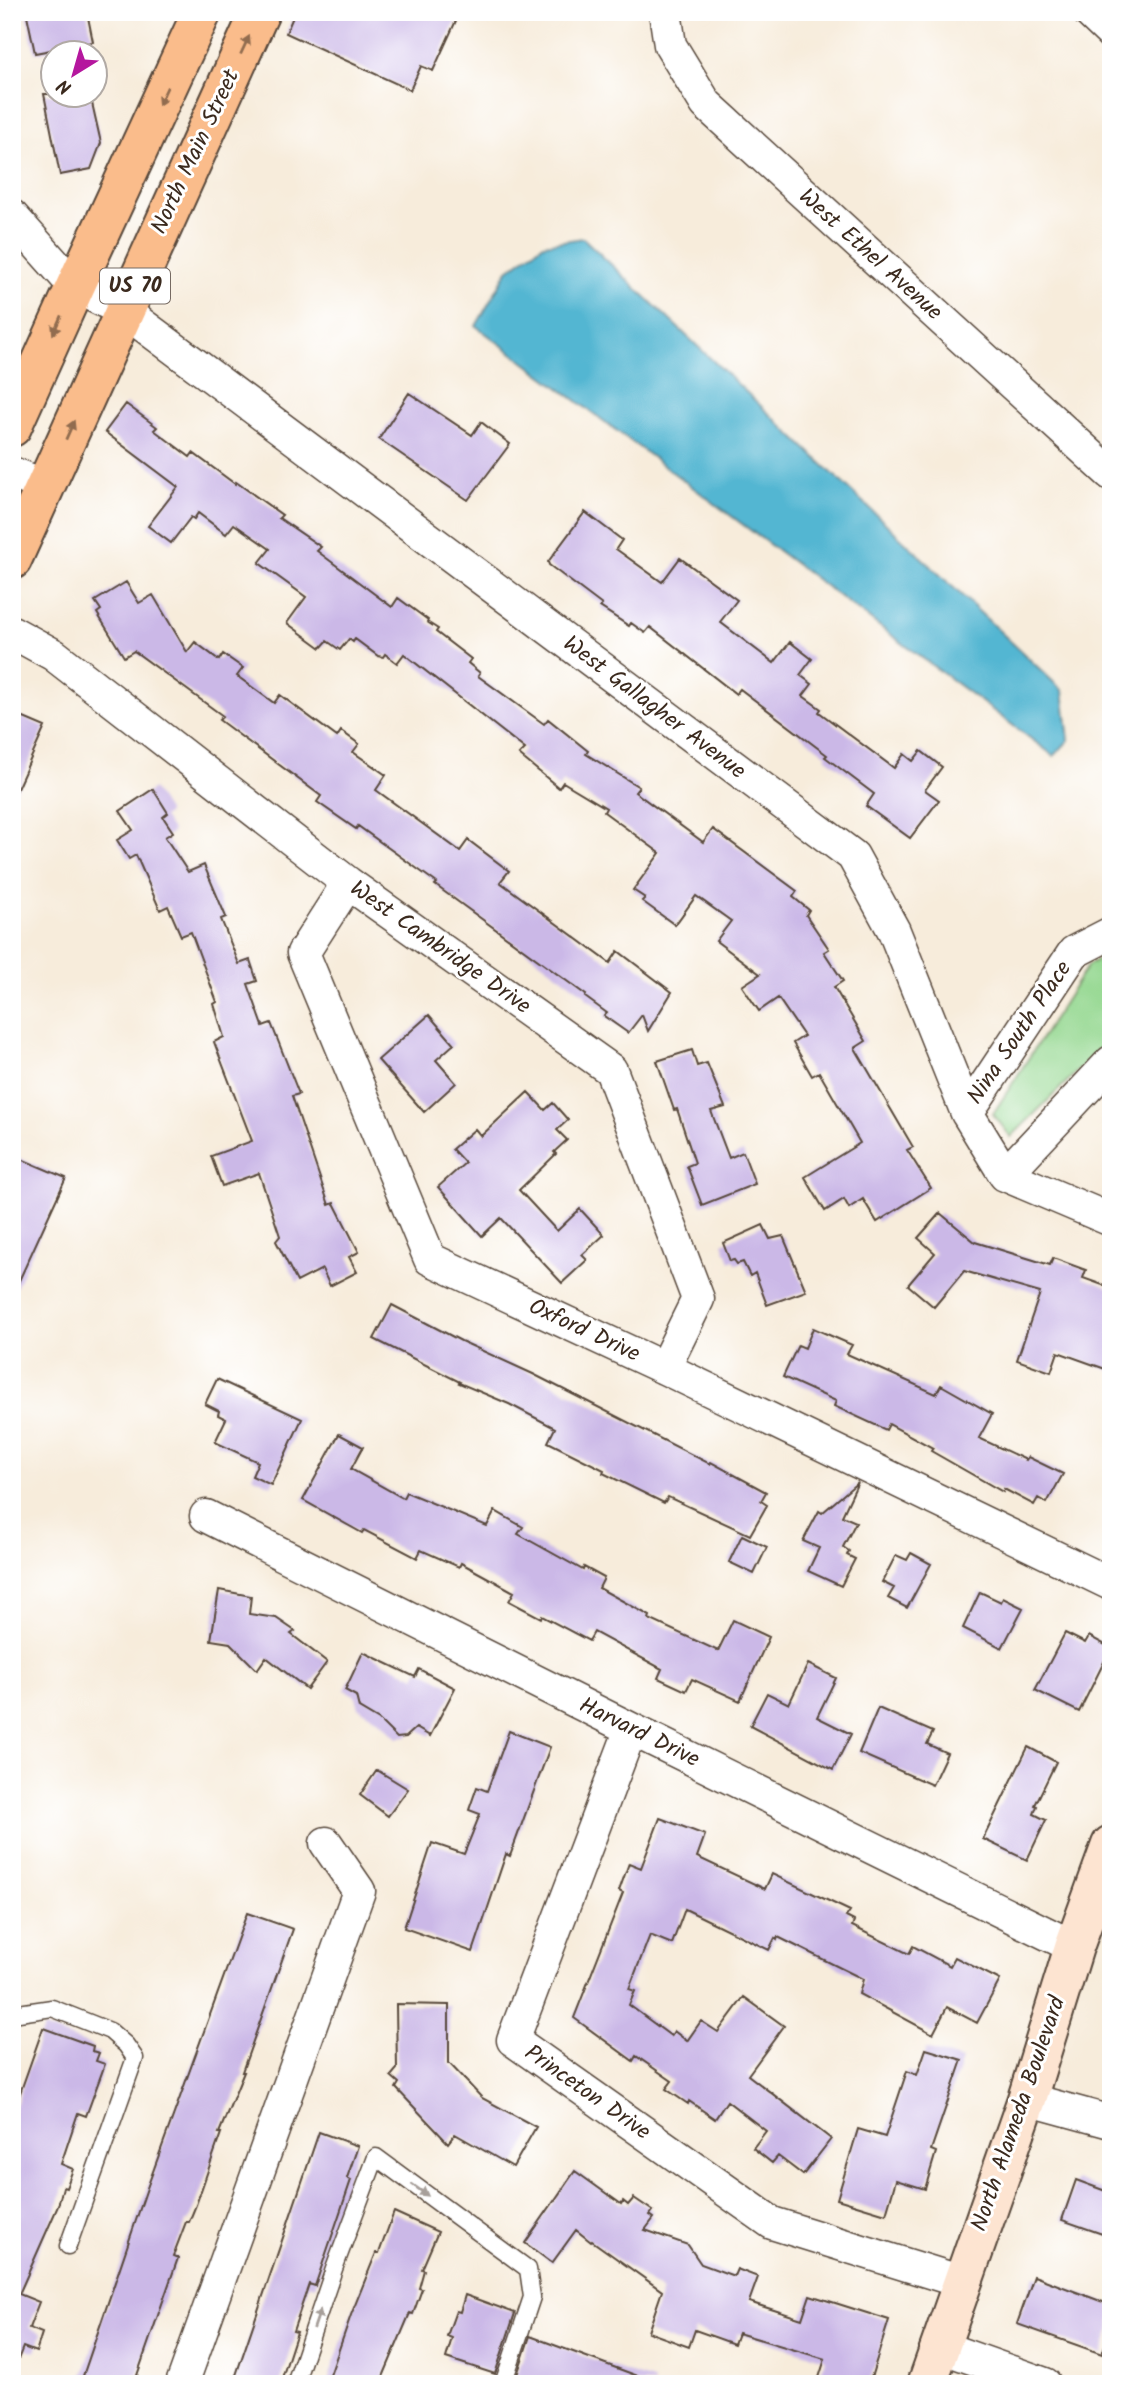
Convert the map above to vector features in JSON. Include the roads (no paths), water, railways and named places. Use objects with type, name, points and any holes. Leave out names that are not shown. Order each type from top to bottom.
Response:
[{"type":"main road","name":"US 70","points":[[12,427],[202,12]]},
{"type":"main road","name":"North Main Street","points":[[12,560],[29,480],[124,312],[260,12]]},
{"type":"street","name":"West Ethel Avenue","points":[[665,12],[670,45],[706,104],[1111,474]]},
{"type":"street","points":[[1088,12],[1111,33]]},
{"type":"street","points":[[12,216],[75,287]]},
{"type":"street","name":"West Gallagher Avenue","points":[[75,287],[124,312],[853,856],[894,931],[967,1114],[1005,1175]]},
{"type":"street","name":"West Cambridge Drive","points":[[12,632],[54,655],[348,883],[611,1070],[698,1299],[664,1368]]},
{"type":"street","name":"Oxford Drive","points":[[348,883],[303,953],[430,1259],[664,1368],[1111,1584]]},
{"type":"street","name":"Nina South Place","points":[[967,1114],[1074,952],[1111,933]]},
{"type":"street","points":[[1111,1062],[1005,1175],[1111,1220]]},
{"type":"street","name":"Harvard Drive","points":[[206,1516],[1074,1947]]},
{"type":"street","name":"Princeton Drive","points":[[631,1728],[513,2040],[772,2223],[962,2282]]},
{"type":"street","points":[[182,2384],[359,1891],[326,1843]]},
{"type":"street","name":"North Alameda Boulevard","points":[[927,2384],[1027,2099],[1074,1947],[1102,1893],[1111,1845]]},
{"type":"street","points":[[1027,2099],[1111,2122]]},
{"type":"street","points":[[941,2347],[1045,2384]]},
{"type":"lane","points":[[12,2014],[52,2008],[110,2031],[126,2045],[135,2058],[68,2246]]},
{"type":"lane","points":[[295,2384],[376,2157],[528,2269],[532,2297],[503,2384]]},
{"type":"water","points":[[583,238],[1063,691],[1069,740],[1054,756],[476,326],[508,270],[544,244]]}]
